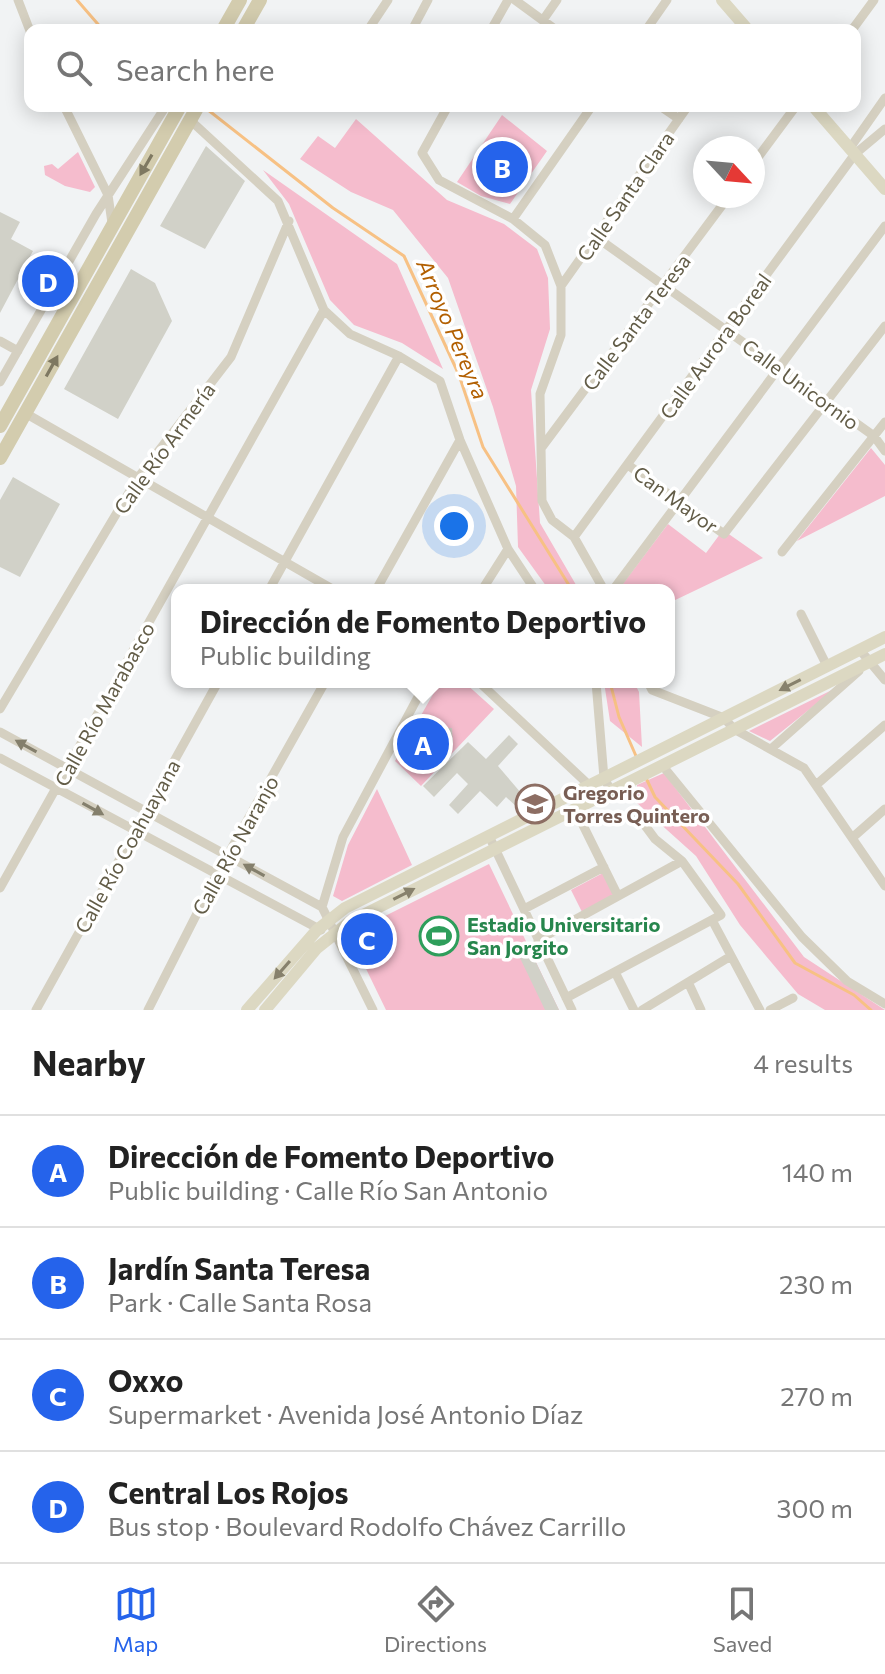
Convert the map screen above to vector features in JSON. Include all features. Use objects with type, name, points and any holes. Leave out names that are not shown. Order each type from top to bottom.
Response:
[{"type":"main road","points":[[226,24],[240,0]]},
{"type":"main road","points":[[246,24],[260,0]]},
{"type":"main road","points":[[0,426],[112,223],[187,112]]},
{"type":"main road","points":[[0,458],[127,231],[187,112]]},
{"type":"street","points":[[18,0],[27,24]]},
{"type":"street","points":[[372,24],[388,0]]},
{"type":"street","points":[[415,24],[428,0]]},
{"type":"street","points":[[494,24],[508,0]]},
{"type":"street","points":[[515,0],[548,24]]},
{"type":"street","points":[[543,20],[557,0]]},
{"type":"street","points":[[650,24],[667,0]]},
{"type":"street","points":[[722,0],[741,24]]},
{"type":"street","points":[[856,24],[874,0]]},
{"type":"street","name":"Calle Aurora Boreal","points":[[574,537],[726,330],[852,151],[885,98]]},
{"type":"street","points":[[67,112],[108,195],[112,223]]},
{"type":"street","points":[[0,382],[96,214],[162,112]]},
{"type":"street","points":[[189,112],[278,201],[324,310],[350,334],[399,356],[440,381],[460,440],[508,549],[531,584]]},
{"type":"street","points":[[445,112],[422,153],[439,180],[513,219],[545,245],[561,286],[561,335],[540,394],[542,501],[552,520],[574,537],[601,584]]},
{"type":"street","points":[[513,219],[588,112]]},
{"type":"street","points":[[669,112],[679,119]]},
{"type":"street","name":"Calle Santa Clara","points":[[561,286],[684,112]]},
{"type":"street","points":[[765,148],[792,112]]},
{"type":"street","points":[[818,112],[885,189]]},
{"type":"street","points":[[852,151],[885,129]]},
{"type":"street","name":"Calle Santa Teresa","points":[[542,447],[720,208]]},
{"type":"street","points":[[96,214],[127,231]]},
{"type":"street","name":"Calle Río Armería","points":[[0,709],[137,479],[231,357],[289,221]]},
{"type":"street","points":[[618,584],[885,226]]},
{"type":"street","name":"Calle Unicornio","points":[[596,237],[874,436],[885,451]]},
{"type":"street","name":"Calle Río Marabasco","points":[[0,888],[324,310]]},
{"type":"street","points":[[827,402],[885,326]]},
{"type":"street","points":[[0,341],[18,351]]},
{"type":"street","points":[[272,584],[399,356]]},
{"type":"street","name":"Can Mayor","points":[[628,465],[724,534],[827,402]]},
{"type":"street","points":[[25,413],[323,584]]},
{"type":"street","points":[[782,552],[885,422]]},
{"type":"street","points":[[379,584],[460,440]]},
{"type":"street","points":[[486,584],[508,549]]},
{"type":"street","points":[[801,614],[827,666]]},
{"type":"street","points":[[265,1010],[332,925],[489,836],[885,637]]},
{"type":"street","points":[[860,650],[885,680]]},
{"type":"street","points":[[247,1010],[317,930],[495,849],[885,654]]},
{"type":"street","points":[[772,748],[870,662]]},
{"type":"street","name":"Calle Río Coahuayana","points":[[36,1010],[215,688]]},
{"type":"street","name":"Calle Río Naranjo","points":[[148,1010],[216,876],[322,688]]},
{"type":"street","points":[[322,907],[343,837],[423,688]]},
{"type":"street","points":[[485,688],[590,786],[596,798]]},
{"type":"street","points":[[596,688],[604,778],[611,791]]},
{"type":"street","points":[[651,688],[724,718],[734,729],[804,768],[885,886]]},
{"type":"street","points":[[816,785],[885,725]]},
{"type":"street","points":[[0,732],[322,907],[373,1010]]},
{"type":"street","points":[[0,758],[317,930]]},
{"type":"street","points":[[661,766],[802,937],[847,981],[885,1004]]},
{"type":"street","points":[[575,809],[618,896]]},
{"type":"street","points":[[852,838],[885,809]]},
{"type":"street","points":[[635,812],[655,839],[682,861],[717,918],[731,956],[760,1010]]},
{"type":"street","points":[[489,836],[572,1010]]},
{"type":"street","points":[[538,940],[682,861]]},
{"type":"street","points":[[524,909],[604,867]]},
{"type":"street","points":[[566,998],[717,918]]},
{"type":"street","points":[[642,1010],[731,956]]},
{"type":"street","points":[[615,972],[634,1010]]},
{"type":"street","points":[[688,982],[701,1010]]},
{"type":"street","points":[[770,1010],[793,998]]},
{"type":"shaded area","points":[[502,115],[547,151],[510,204],[481,196],[457,182]]},
{"type":"shaded area","points":[[356,119],[447,200],[504,224],[537,249],[548,278],[550,329],[531,390],[540,523],[576,584],[545,584],[518,547],[516,486],[493,407],[448,278],[393,210],[351,192],[300,159],[318,136],[335,148]]},
{"type":"shaded area","points":[[78,152],[95,187],[90,192],[65,186],[45,175],[44,166],[52,164],[58,169]]},
{"type":"shaded area","points":[[263,170],[397,264],[443,369],[402,343],[354,325],[330,300],[289,204]]},
{"type":"shaded area","points":[[871,448],[885,465],[885,496],[797,541]]},
{"type":"shaded area","points":[[668,524],[706,553],[723,530],[763,558],[675,600],[675,584],[623,584]]},
{"type":"shaded area","points":[[437,688],[471,688],[494,709],[421,786],[395,761]]},
{"type":"shaded area","points":[[605,688],[637,688],[642,747],[610,721]]},
{"type":"shaded area","points":[[836,688],[770,741],[749,731]]},
{"type":"shaded area","points":[[664,773],[804,957],[885,1010],[825,1010],[798,994],[740,925],[696,856],[637,803],[637,785]]},
{"type":"shaded area","points":[[377,789],[412,865],[342,901],[333,896],[348,845]]},
{"type":"shaded area","name":"Estadio Universitario San Jorgito","points":[[489,864],[559,1010],[386,1010],[353,942],[357,930]]},
{"type":"shaded area","points":[[603,873],[614,894],[582,912],[571,890]]},
{"type":"building","points":[[206,146],[245,181],[205,249],[160,226]]},
{"type":"building","points":[[0,212],[20,222],[11,239],[33,251],[0,313]]},
{"type":"building","points":[[131,269],[155,283],[172,321],[118,419],[64,389]]},
{"type":"building","points":[[13,477],[60,504],[20,577],[0,567],[0,500]]},
{"type":"building","points":[[431,723],[431,728],[452,728],[453,744],[431,744],[432,752],[415,752],[418,724]]},
{"type":"building","points":[[509,735],[518,744],[498,766],[527,800],[519,809],[506,797],[497,807],[480,791],[458,814],[449,805],[468,784],[457,773],[434,797],[423,786],[468,742],[486,759]]},
{"type":"building","points":[[531,952],[559,1010],[545,1010],[520,958]]},
{"type":"waterway","name":"Arroyo Pereyra","points":[[77,0],[98,24]]},
{"type":"waterway","name":"Arroyo Pereyra","points":[[211,112],[333,208],[404,256],[459,375],[483,447],[568,584]]},
{"type":"waterway","name":"Arroyo Pereyra","points":[[612,688],[619,717],[636,756]]},
{"type":"waterway","name":"Arroyo Pereyra","points":[[646,778],[655,797],[738,884],[795,963],[854,995],[871,1010]]},
{"type":"place","name":"Jardín Santa Teresa","points":[[502,167]]},
{"type":"place","name":"Central Los Rojos","points":[[48,281]]},
{"type":"place","name":"Dirección de Fomento Deportivo","points":[[423,744]]},
{"type":"place","name":"Gregorio Torres Quintero","points":[[535,804]]},
{"type":"place","name":"Estadio Universitario San Jorgito","points":[[439,936]]},
{"type":"place","name":"Oxxo","points":[[367,939]]}]
